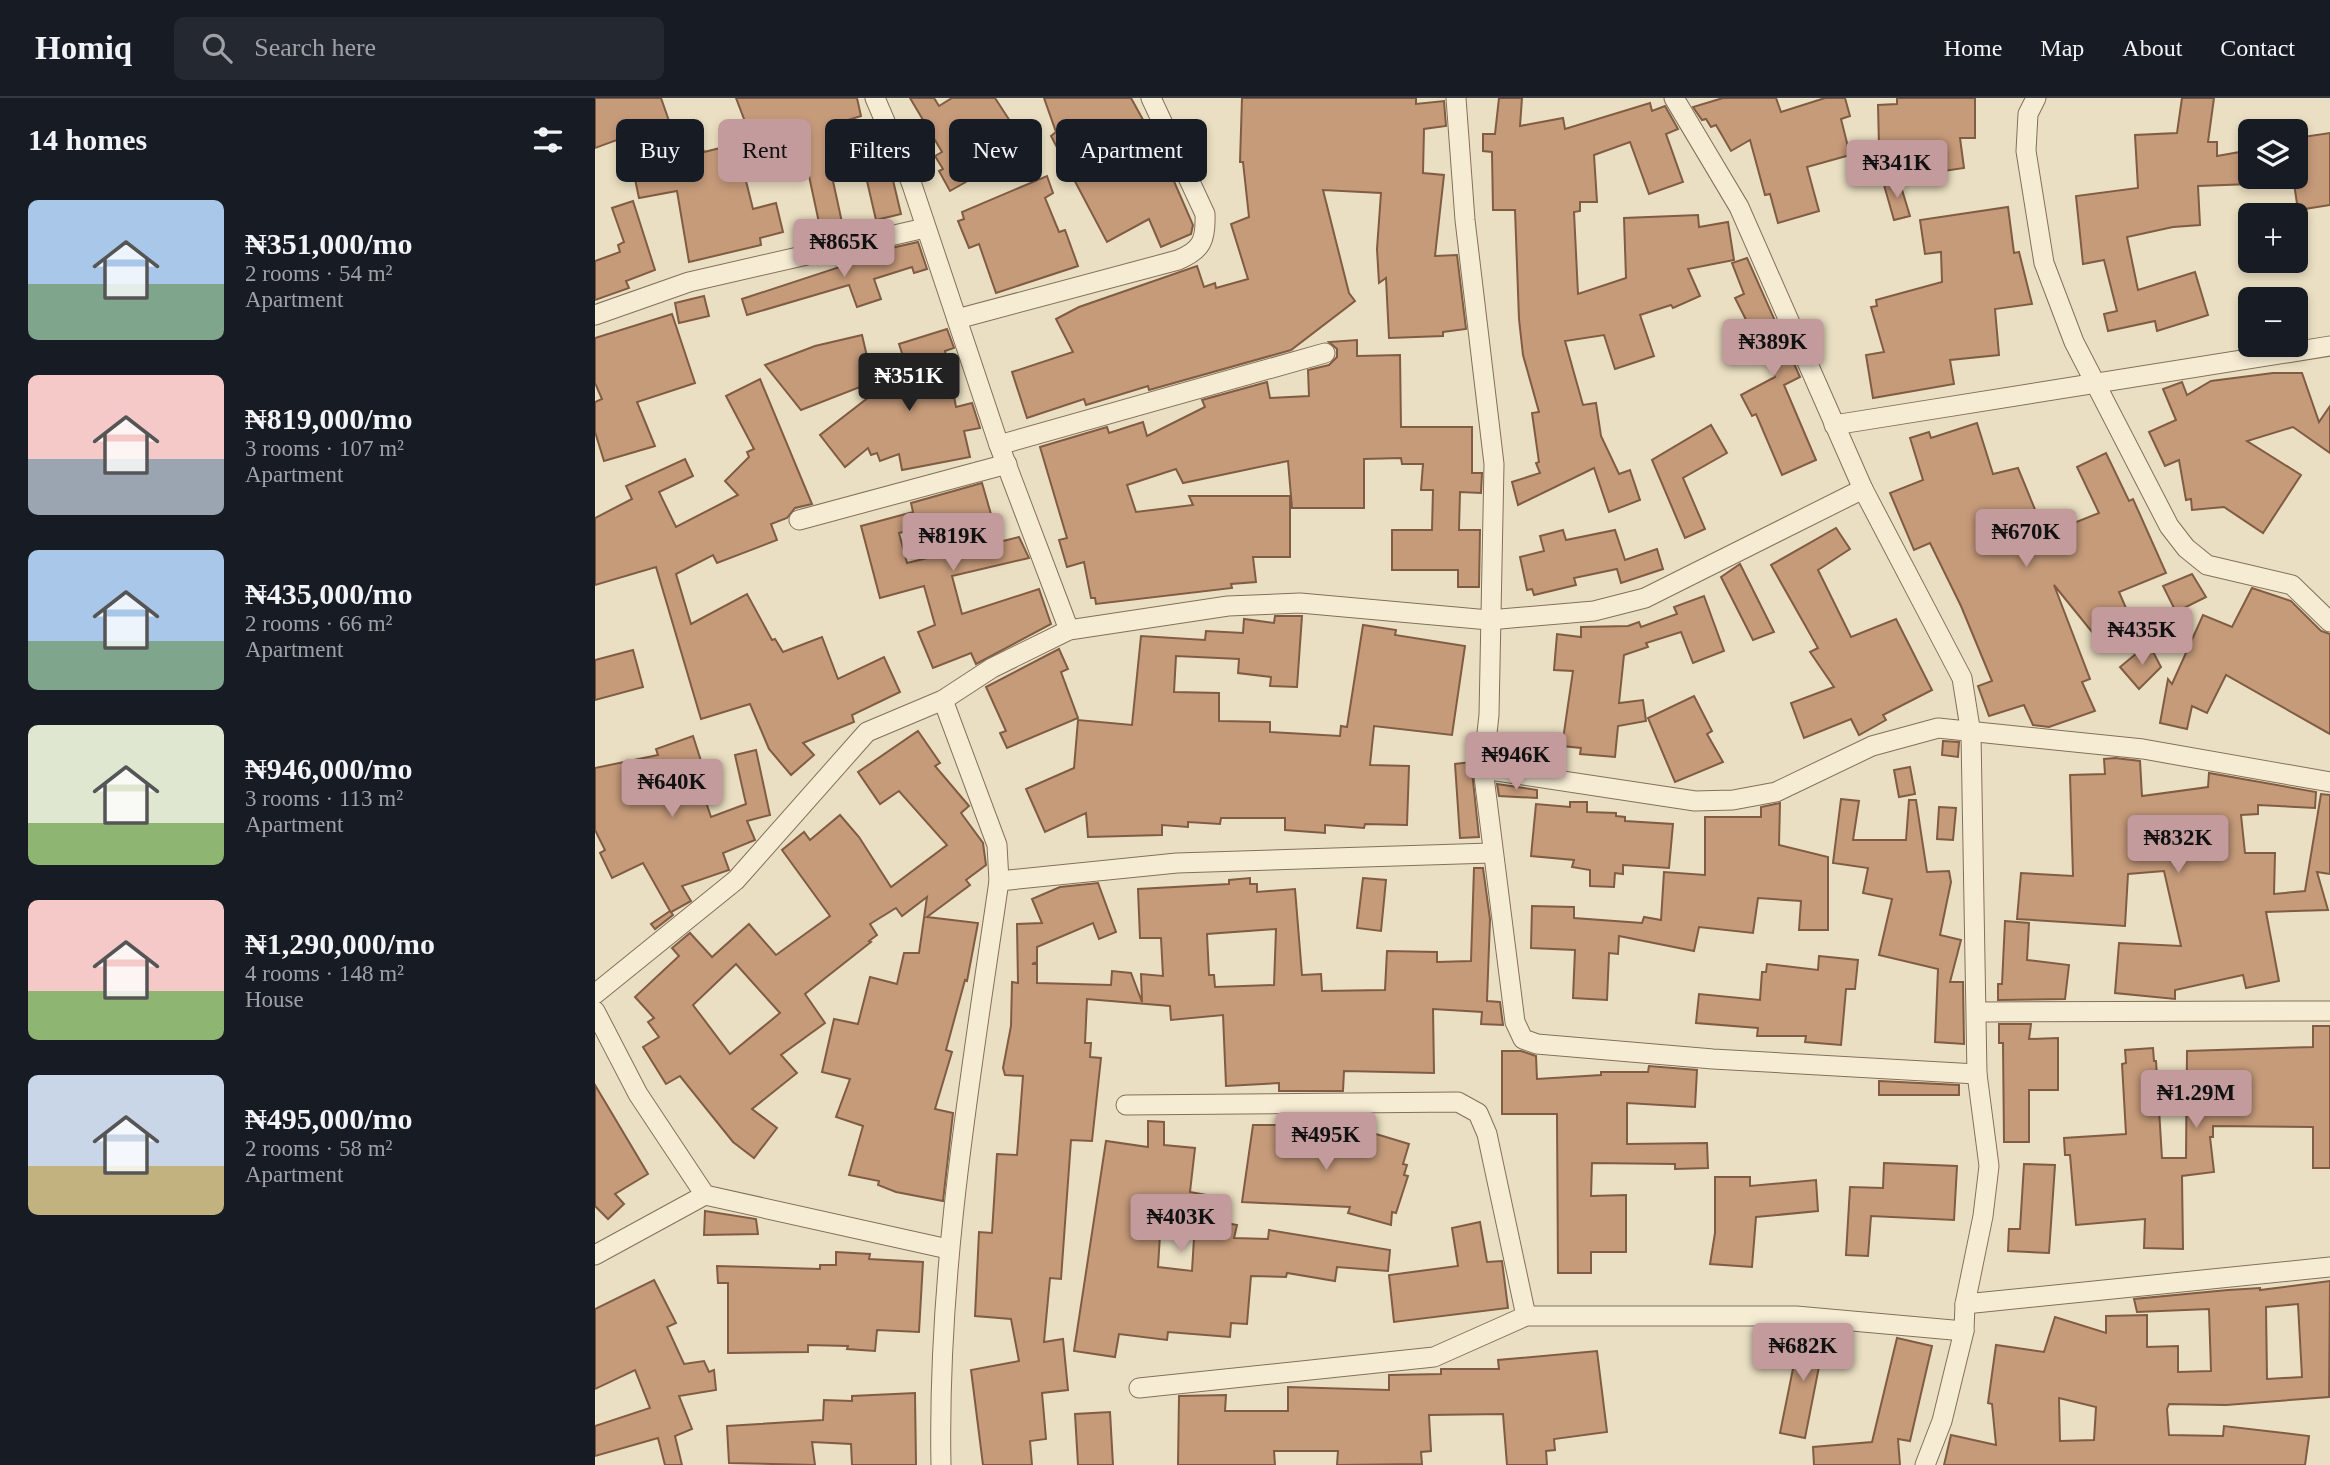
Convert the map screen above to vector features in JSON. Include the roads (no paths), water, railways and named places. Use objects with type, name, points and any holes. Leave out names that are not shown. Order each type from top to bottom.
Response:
[{"type":"street","points":[[875,98],[911,181],[999,445],[1069,630]]},
{"type":"street","points":[[957,319],[1178,260],[1198,252],[1206,235],[1205,214],[1150,98]]},
{"type":"street","points":[[1456,98],[1465,220],[1494,464],[1489,715],[1483,768],[1491,853],[1503,911],[1515,1022],[1523,1039],[1537,1044],[1713,1059],[1977,1074]]},
{"type":"street","points":[[1674,98],[1739,207],[1863,489],[1962,678],[1971,734],[1977,1074],[1989,1166],[1983,1216],[1965,1304],[1964,1331],[1942,1421],[1925,1465]]},
{"type":"street","points":[[2036,98],[2028,114],[2026,151],[2045,263],[2074,342],[2169,526],[2186,548],[2207,565],[2292,585],[2330,622]]},
{"type":"street","points":[[595,315],[689,282],[925,228]]},
{"type":"street","points":[[1834,425],[2330,346]]},
{"type":"street","points":[[999,445],[1325,353]]},
{"type":"street","points":[[799,520],[1007,464]]},
{"type":"street","points":[[595,994],[736,880],[867,732],[943,699],[992,668],[1069,630],[1228,606],[1300,603],[1489,620],[1594,611],[1645,598],[1863,489]]},
{"type":"street","points":[[941,1465],[939,1377],[948,1249],[999,881],[997,845],[943,699]]},
{"type":"street","points":[[1483,768],[1695,801],[1733,800],[1776,792],[1872,746],[1938,728],[1971,734],[2143,749],[2330,782]]},
{"type":"street","points":[[999,881],[1177,863],[1491,853]]},
{"type":"street","points":[[595,1011],[638,1094],[705,1195]]},
{"type":"street","points":[[1977,1012],[2330,1011]]},
{"type":"street","points":[[1126,1105],[1458,1102],[1478,1112],[1487,1133],[1526,1316]]},
{"type":"street","points":[[595,1255],[705,1195],[948,1249]]},
{"type":"street","points":[[1965,1304],[2330,1267]]},
{"type":"street","points":[[1139,1388],[1434,1357],[1526,1316],[1796,1316],[1964,1331]]}]
